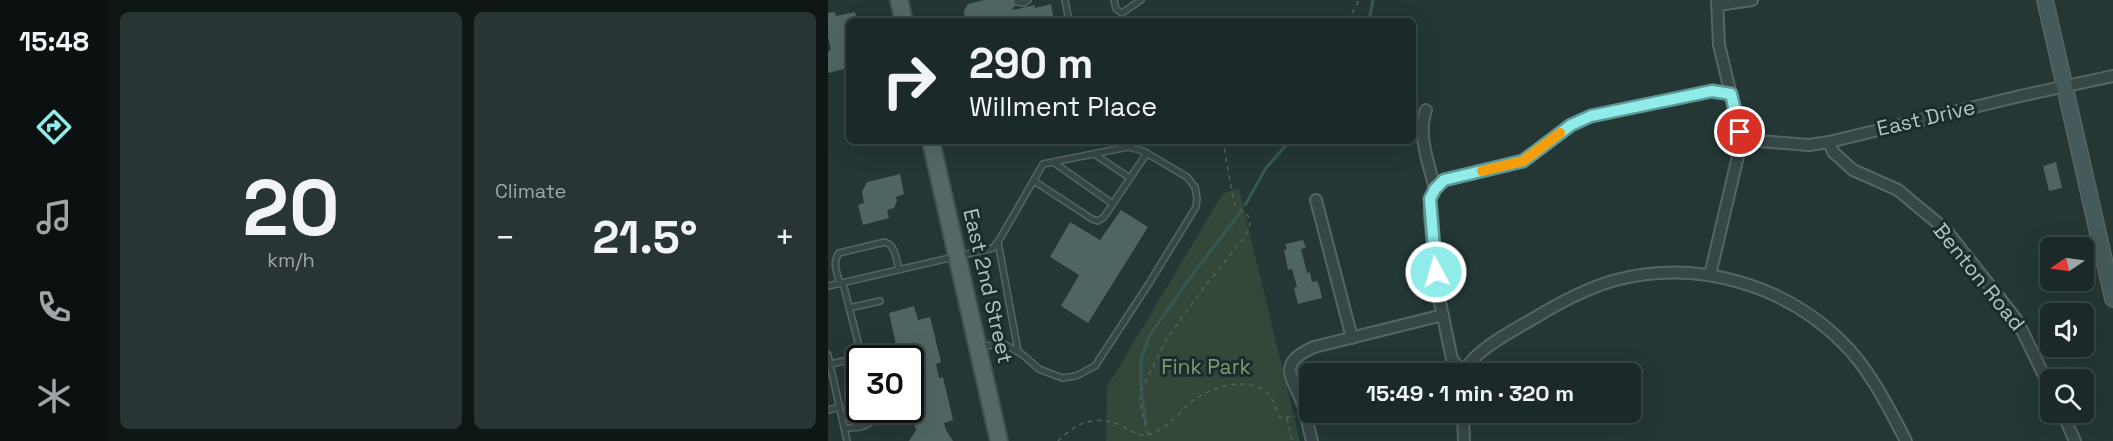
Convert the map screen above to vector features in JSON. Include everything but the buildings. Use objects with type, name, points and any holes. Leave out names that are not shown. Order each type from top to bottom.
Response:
[{"type":"main road","points":[[899,0],[903,18]]},
{"type":"main road","name":"East 2nd Street","points":[[932,144],[999,441]]},
{"type":"street","points":[[1710,275],[1738,156],[1740,132],[1719,45],[1716,25],[1717,3],[1752,0]]},
{"type":"street","points":[[2046,0],[2113,299]]},
{"type":"street","name":"East Drive","points":[[1740,132],[1750,140],[1809,145],[2113,76]]},
{"type":"street","points":[[1455,363],[1452,358],[1438,293],[1430,217],[1430,199],[1435,189],[1444,180],[1523,161],[1571,125],[1591,116],[1712,91],[1731,94]]},
{"type":"street","points":[[1426,110],[1422,120],[1422,134],[1435,189]]},
{"type":"street","name":"Benton Road","points":[[1828,142],[1833,152],[1853,170],[1898,190],[1946,230],[2017,320],[2041,369]]},
{"type":"street","points":[[1316,200],[1352,338]]},
{"type":"street","points":[[1468,363],[1552,308],[1618,279],[1645,274],[1679,272],[1710,275],[1757,288],[1782,298],[1825,326],[1844,343],[1860,363],[1888,406],[1906,441]]},
{"type":"street","points":[[1299,398],[1290,375],[1291,366],[1296,357],[1314,347],[1443,315]]},
{"type":"street","points":[[1307,423],[1312,441]]},
{"type":"street","points":[[1463,423],[1464,441]]},
{"type":"street","points":[[2067,423],[2075,441]]},
{"type":"lane","points":[[1017,2],[1024,3],[1028,0]]},
{"type":"lane","points":[[1065,0],[1068,18]]},
{"type":"lane","points":[[1114,0],[1116,9],[1122,13],[1141,0]]},
{"type":"lane","points":[[828,286],[993,248],[1043,164],[1128,147],[1147,153],[1187,177],[1195,187],[1196,207],[1095,366],[1076,376],[1062,378],[1039,369],[1018,351],[1006,345],[998,344],[979,348]]},
{"type":"lane","points":[[1034,181],[1098,221],[1104,217],[1147,153]]},
{"type":"lane","points":[[1093,154],[1130,178]]},
{"type":"lane","points":[[1053,162],[1113,204]]},
{"type":"lane","points":[[859,345],[835,264],[836,257],[839,252],[885,242],[890,244],[894,250],[899,270]]},
{"type":"lane","points":[[998,242],[1018,351]]},
{"type":"lane","points":[[849,308],[880,301]]},
{"type":"lane","points":[[828,355],[848,441]]},
{"type":"lane","points":[[830,364],[846,361]]},
{"type":"lane","points":[[828,410],[840,407]]},
{"type":"lane","points":[[845,428],[860,428],[872,423]]},
{"type":"path","points":[[1350,18],[1359,0]]},
{"type":"path","points":[[1148,435],[1140,403],[1141,391],[1168,337],[1249,230],[1251,223],[1244,210],[1238,208],[1234,202],[1224,144]]},
{"type":"path","points":[[1058,441],[1072,429],[1098,419],[1121,426],[1134,433],[1148,435],[1162,428],[1204,394],[1220,387],[1238,384],[1247,384],[1266,392],[1280,418],[1299,415]]},
{"type":"path","points":[[1287,418],[1292,441]]},
{"type":"green space","name":"Fink Park","points":[[1239,189],[1300,441],[1106,441],[1107,387],[1223,193]]},
{"type":"waterway","points":[[1370,18],[1373,0]]},
{"type":"waterway","points":[[1245,205],[1266,168],[1287,144]]},
{"type":"waterway","points":[[1146,423],[1141,388],[1141,359],[1149,336],[1240,213]]},
{"type":"slow traffic","points":[[1482,171],[1523,161],[1560,133]]},
{"type":"route","points":[[1436,272],[1430,199],[1435,189],[1444,180],[1523,161],[1571,125],[1591,116],[1712,91],[1731,94],[1740,132]]}]
